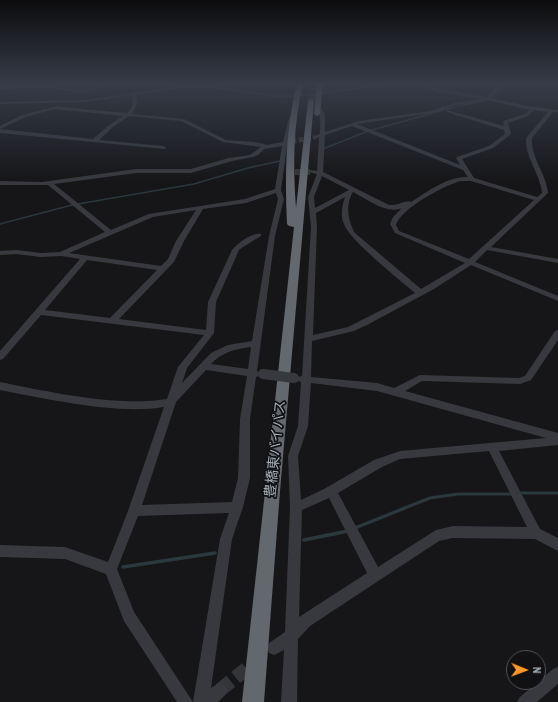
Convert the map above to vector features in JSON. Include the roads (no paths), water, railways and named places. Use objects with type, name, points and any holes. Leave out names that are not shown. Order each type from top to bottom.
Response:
[{"type":"highway","points":[[294,117],[290,148],[289,176],[295,266]]},
{"type":"highway","name":"豊橋東バイパス","points":[[253,702],[306,160],[307,117]]},
{"type":"highway","name":"豊橋東バイパス","points":[[302,197],[307,117]]},
{"type":"highway","points":[[306,160],[309,155],[316,117]]},
{"type":"street","points":[[0,128],[22,117]]},
{"type":"street","points":[[94,141],[111,126],[126,117]]},
{"type":"street","points":[[154,117],[182,120],[226,141],[265,146],[283,144]]},
{"type":"street","points":[[201,702],[226,539],[237,507],[244,478],[245,419],[251,374],[272,236],[281,199],[278,190],[284,171],[283,153],[290,121],[293,117]]},
{"type":"street","points":[[289,702],[293,634],[296,507],[294,456],[303,426],[300,379],[308,339],[314,227],[311,197],[320,173],[319,136],[322,117]]},
{"type":"street","points":[[319,136],[351,124],[400,117]]},
{"type":"street","points":[[470,117],[507,129]]},
{"type":"street","points":[[472,179],[459,160],[460,157],[491,147],[506,136],[508,132],[504,124],[507,120],[521,117]]},
{"type":"street","points":[[308,339],[358,326],[420,293],[471,262],[545,193],[545,189],[531,155],[528,142],[529,138],[546,117]]},
{"type":"street","points":[[351,124],[464,168]]},
{"type":"street","points":[[0,131],[163,148]]},
{"type":"street","points":[[0,183],[49,183],[136,171],[191,171],[231,159],[251,156],[265,146]]},
{"type":"street","points":[[311,172],[320,173],[351,191],[393,208],[398,208],[414,202],[453,181],[462,179],[472,179],[538,199]]},
{"type":"street","points":[[49,183],[110,233]]},
{"type":"street","points":[[61,254],[151,215],[246,201],[278,190]]},
{"type":"street","points":[[313,212],[351,191]]},
{"type":"street","points":[[351,191],[346,204],[344,217],[346,226],[352,234],[420,293]]},
{"type":"street","points":[[414,202],[395,218],[393,223],[397,232],[558,299]]},
{"type":"street","points":[[112,321],[171,260],[180,241],[200,208]]},
{"type":"street","points":[[186,702],[129,616],[111,569],[134,511],[170,402],[183,368],[210,333],[212,302],[236,250],[240,245],[259,235]]},
{"type":"street","points":[[485,248],[558,260]]},
{"type":"street","points":[[0,253],[16,252],[41,255],[61,254],[163,269]]},
{"type":"street","points":[[0,357],[85,258]]},
{"type":"street","points":[[38,312],[210,333]]},
{"type":"street","points":[[396,392],[420,378],[520,381],[528,378],[558,333]]},
{"type":"street","points":[[0,386],[47,396],[124,406],[170,402],[214,355],[231,347],[256,343]]},
{"type":"street","points":[[204,366],[251,374],[264,374],[377,387],[558,437]]},
{"type":"street","points":[[296,507],[315,500],[390,457],[411,453],[558,441]]},
{"type":"street","points":[[492,447],[536,534]]},
{"type":"street","points":[[331,491],[374,575]]},
{"type":"street","points":[[134,511],[237,507]]},
{"type":"street","points":[[274,648],[293,634],[305,621],[436,536],[453,532],[536,534],[558,545]]},
{"type":"street","points":[[0,551],[65,552],[111,569]]},
{"type":"street","points":[[525,702],[558,674]]},
{"type":"street","points":[[208,702],[220,690]]},
{"type":"waterway","points":[[323,149],[368,131],[420,117]]},
{"type":"waterway","points":[[0,224],[72,205],[194,184],[248,168],[280,161]]},
{"type":"waterway","points":[[521,493],[558,493]]},
{"type":"waterway","points":[[402,509],[430,498],[458,494],[510,494]]},
{"type":"waterway","points":[[355,528],[405,508]]},
{"type":"waterway","points":[[304,540],[348,531]]},
{"type":"waterway","points":[[123,567],[215,553]]},
{"type":"tunnel","points":[[284,143],[315,137]]},
{"type":"tunnel","points":[[286,172],[311,172]]},
{"type":"tunnel","points":[[220,690],[255,662]]}]
